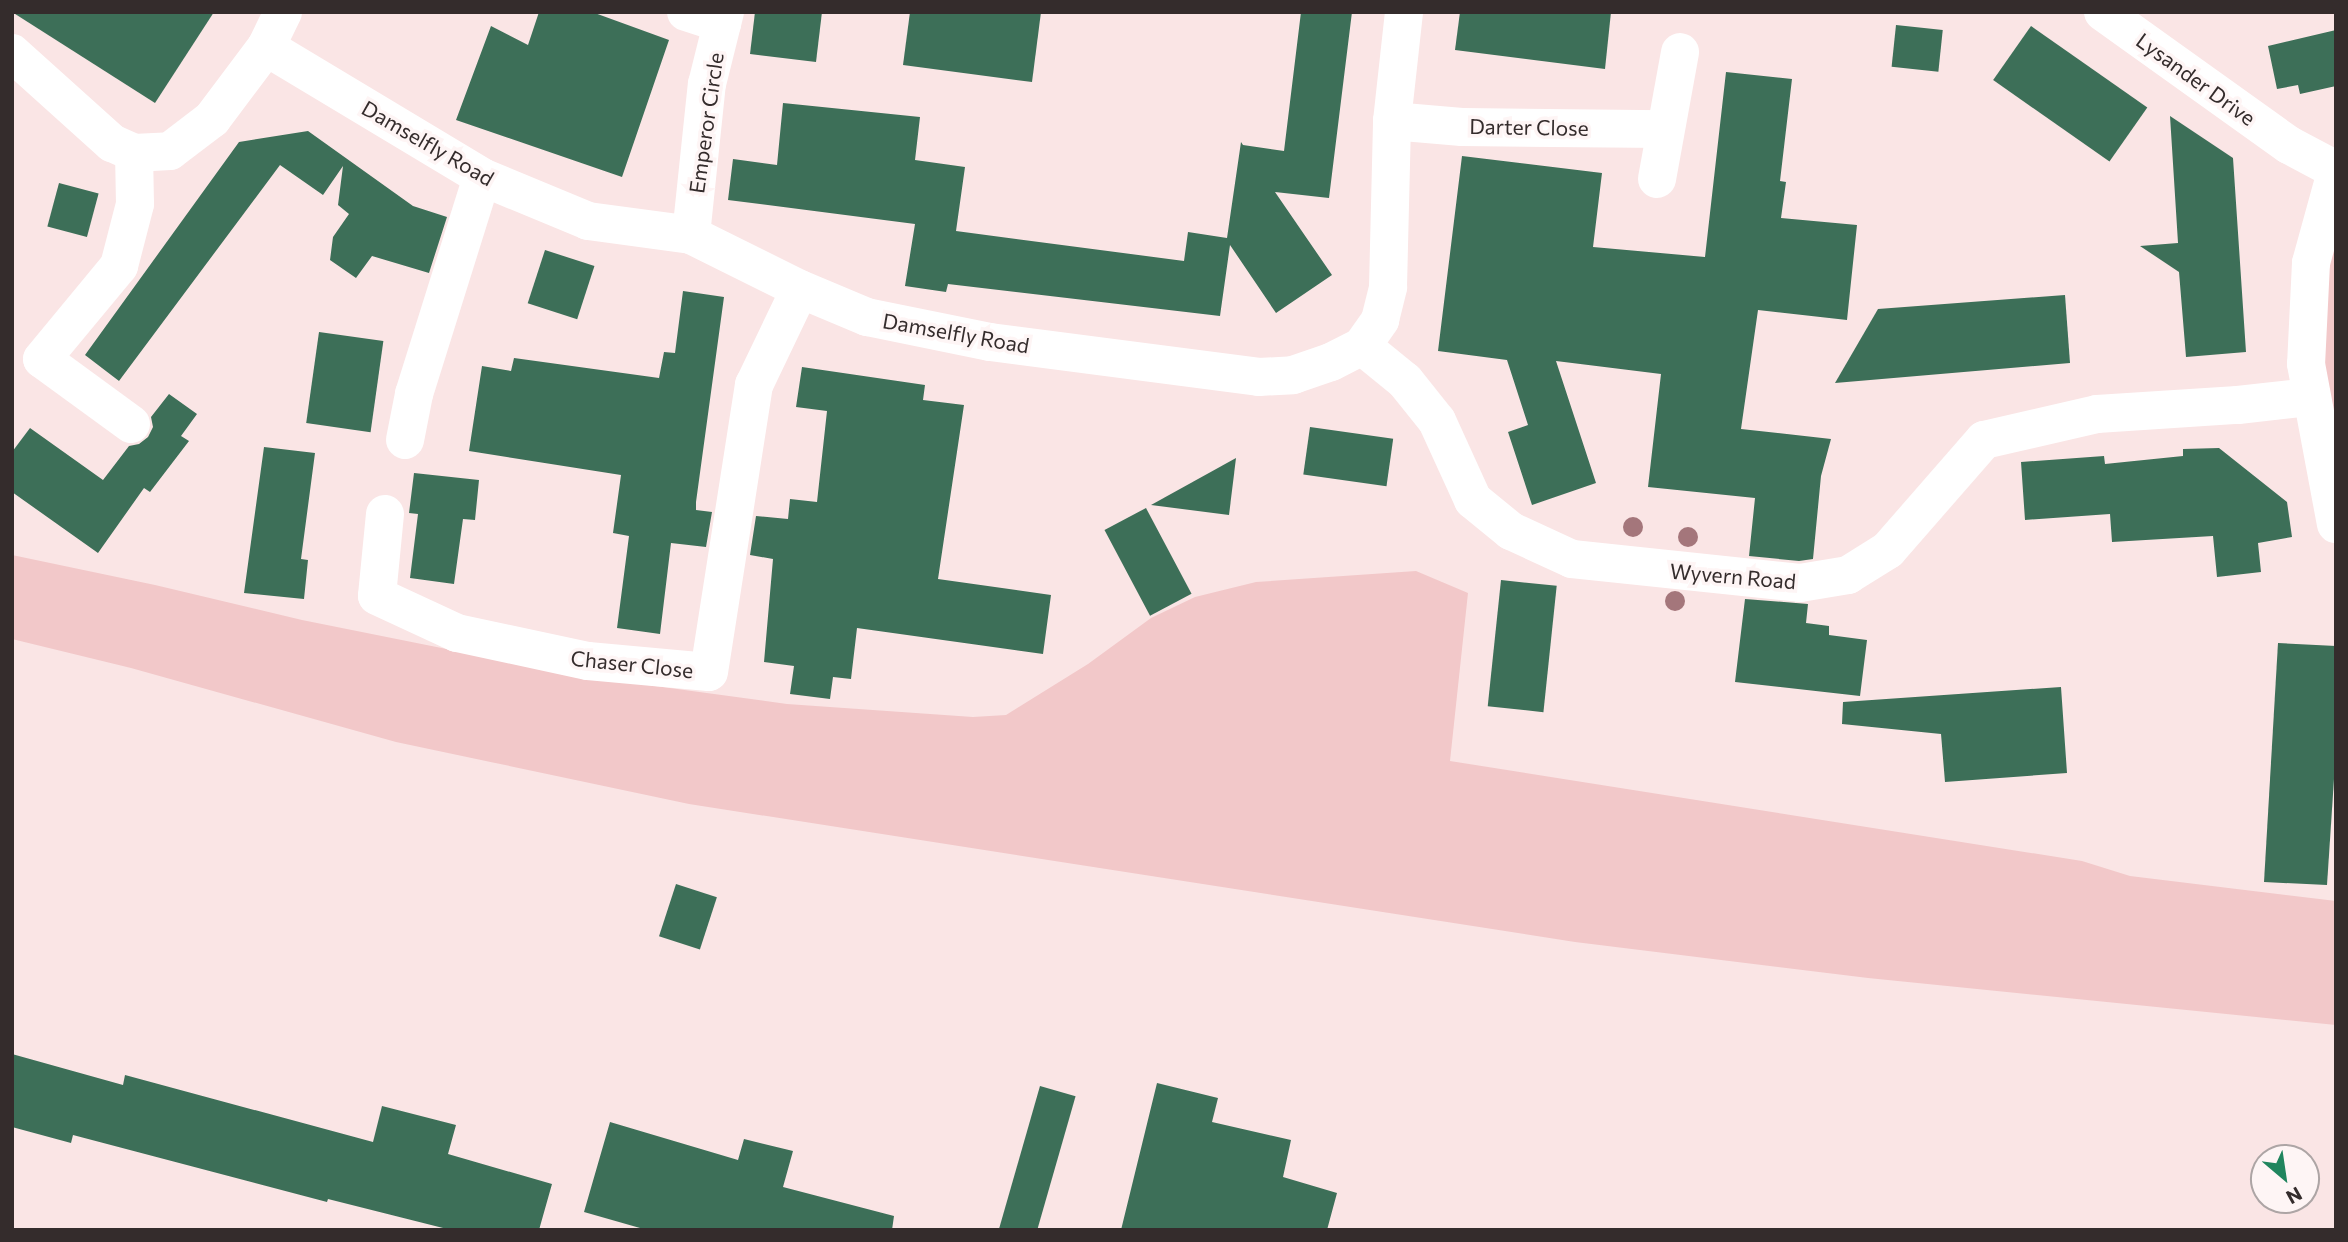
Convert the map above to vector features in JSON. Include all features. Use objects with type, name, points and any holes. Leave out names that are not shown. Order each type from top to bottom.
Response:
[{"type":"street","points":[[12,53],[112,143],[134,153],[170,152],[212,119],[266,47],[283,12]]},
{"type":"street","points":[[685,12],[723,18]]},
{"type":"street","points":[[1362,346],[1380,320],[1388,287],[1392,121],[1404,12]]},
{"type":"street","name":"Lysander Drive","points":[[2103,12],[2289,145],[2336,171]]},
{"type":"street","name":"Emperor Circle","points":[[691,235],[707,84],[723,18]]},
{"type":"street","name":"Damselfly Road","points":[[266,47],[482,177],[588,221],[691,235],[800,289],[867,317],[990,342],[1259,377],[1293,375],[1331,362],[1362,346]]},
{"type":"street","points":[[1657,179],[1680,52]]},
{"type":"street","name":"Darter Close","points":[[1392,121],[1462,127],[1665,129]]},
{"type":"street","points":[[131,424],[42,359],[119,266],[135,204],[134,153]]},
{"type":"street","points":[[2336,171],[2311,263],[2306,365],[2336,524]]},
{"type":"street","points":[[405,440],[414,394],[482,177]]},
{"type":"street","name":"Chaser Close","points":[[385,514],[377,596],[457,633],[587,661],[709,672],[754,384],[800,289]]},
{"type":"street","name":"Wyvern Road","points":[[1362,346],[1405,381],[1437,421],[1473,500],[1511,531],[1572,559],[1800,583],[1848,575],[1888,550],[1984,440],[2097,414],[2238,405],[2311,397]]},
{"type":"shaded area","points":[[2336,172],[2336,524],[2311,397]]},
{"type":"shaded area","points":[[12,555],[302,620],[581,676],[787,704],[973,717],[1006,715],[1088,664],[1151,618],[1195,597],[1256,582],[1416,571],[1468,593],[1450,761],[2082,861],[2130,876],[2336,901],[2336,1025],[1868,978],[1575,942],[689,804],[396,742],[131,668],[12,639]]},
{"type":"building","points":[[12,12],[214,12],[155,103]]},
{"type":"building","points":[[539,12],[592,12],[669,40],[622,177],[456,120],[491,26],[528,45]]},
{"type":"building","points":[[755,12],[822,12],[816,62],[750,54]]},
{"type":"building","points":[[910,12],[1041,12],[1032,82],[903,65]]},
{"type":"building","points":[[1301,12],[1352,12],[1329,198],[1275,192],[1332,275],[1276,313],[1230,245],[1220,316],[948,284],[946,292],[905,286],[915,224],[728,200],[733,159],[777,165],[783,103],[920,117],[915,160],[965,167],[956,231],[1184,261],[1188,232],[1227,238],[1241,142],[1243,145],[1284,151]]},
{"type":"building","points":[[1460,12],[1611,12],[1605,69],[1455,50]]},
{"type":"building","points":[[1896,25],[1943,30],[1938,72],[1892,67]]},
{"type":"building","points":[[2031,26],[2147,107],[2109,162],[1993,80]]},
{"type":"building","points":[[2336,30],[2336,86],[2300,94],[2298,85],[2277,89],[2268,46]]},
{"type":"building","points":[[1726,72],[1792,79],[1780,181],[1786,182],[1781,218],[1857,225],[1847,320],[1758,310],[1741,429],[1831,439],[1821,476],[1813,559],[1799,561],[1749,556],[1755,498],[1648,487],[1661,374],[1556,361],[1596,483],[1532,505],[1508,432],[1528,425],[1507,360],[1438,351],[1462,156],[1602,173],[1593,247],[1705,257]]},
{"type":"building","points":[[2170,116],[2233,158],[2246,352],[2186,357],[2179,272],[2140,246],[2178,243]]},
{"type":"building","points":[[308,131],[413,206],[447,217],[429,273],[372,256],[356,278],[330,260],[333,237],[349,214],[338,205],[343,166],[323,195],[280,165],[119,381],[85,355],[239,142]]},
{"type":"building","points":[[59,183],[99,194],[87,237],[47,226]]},
{"type":"building","points":[[545,250],[594,266],[577,319],[528,303]]},
{"type":"building","points":[[683,291],[724,297],[696,502],[696,510],[712,512],[706,547],[671,543],[660,634],[617,628],[629,536],[613,533],[621,475],[469,451],[482,366],[511,371],[514,358],[659,378],[664,352],[675,353]]},
{"type":"building","points":[[2065,295],[2070,363],[1835,383],[1878,309]]},
{"type":"building","points":[[319,332],[383,341],[371,432],[306,423]]},
{"type":"building","points":[[802,367],[925,385],[923,400],[964,405],[938,579],[1051,595],[1043,654],[857,628],[851,679],[833,677],[830,699],[790,694],[794,666],[764,662],[773,559],[750,555],[756,516],[788,519],[790,499],[817,502],[827,411],[796,407]]},
{"type":"building","points":[[169,394],[197,414],[181,436],[189,441],[150,492],[144,488],[98,553],[12,492],[12,452],[30,428],[103,480],[129,446],[139,444],[148,437],[153,427],[151,417]]},
{"type":"building","points":[[1310,427],[1393,439],[1387,486],[1303,475]]},
{"type":"building","points":[[264,447],[315,453],[301,559],[308,560],[304,599],[244,593]]},
{"type":"building","points":[[2219,448],[2287,502],[2292,537],[2258,543],[2261,572],[2217,577],[2213,536],[2112,542],[2110,514],[2025,520],[2021,462],[2104,456],[2105,464],[2183,456],[2183,449]]},
{"type":"building","points":[[1236,458],[1229,515],[1151,505]]},
{"type":"building","points":[[414,473],[479,480],[475,520],[463,519],[454,584],[410,578],[418,514],[409,513]]},
{"type":"building","points":[[1146,508],[1192,594],[1150,616],[1105,530]]},
{"type":"building","points":[[1501,580],[1557,586],[1543,712],[1488,706]]},
{"type":"building","points":[[1745,599],[1808,604],[1806,623],[1829,626],[1829,635],[1867,640],[1860,696],[1735,682]]},
{"type":"building","points":[[2278,643],[2336,646],[2336,749],[2327,885],[2264,882]]},
{"type":"building","points":[[2061,687],[2067,773],[1945,782],[1941,734],[1842,724],[1843,702]]},
{"type":"building","points":[[676,884],[717,897],[700,950],[659,936]]},
{"type":"building","points":[[12,1054],[123,1085],[125,1075],[373,1142],[382,1106],[456,1125],[448,1154],[552,1184],[539,1230],[451,1230],[328,1199],[327,1202],[73,1135],[71,1143],[12,1127]]},
{"type":"building","points":[[1157,1083],[1218,1098],[1212,1122],[1291,1140],[1283,1177],[1337,1193],[1327,1230],[1121,1230]]},
{"type":"building","points":[[1040,1086],[1076,1096],[1037,1230],[999,1229]]},
{"type":"building","points":[[610,1122],[738,1160],[744,1139],[793,1151],[783,1187],[894,1216],[892,1230],[647,1230],[584,1212]]}]
